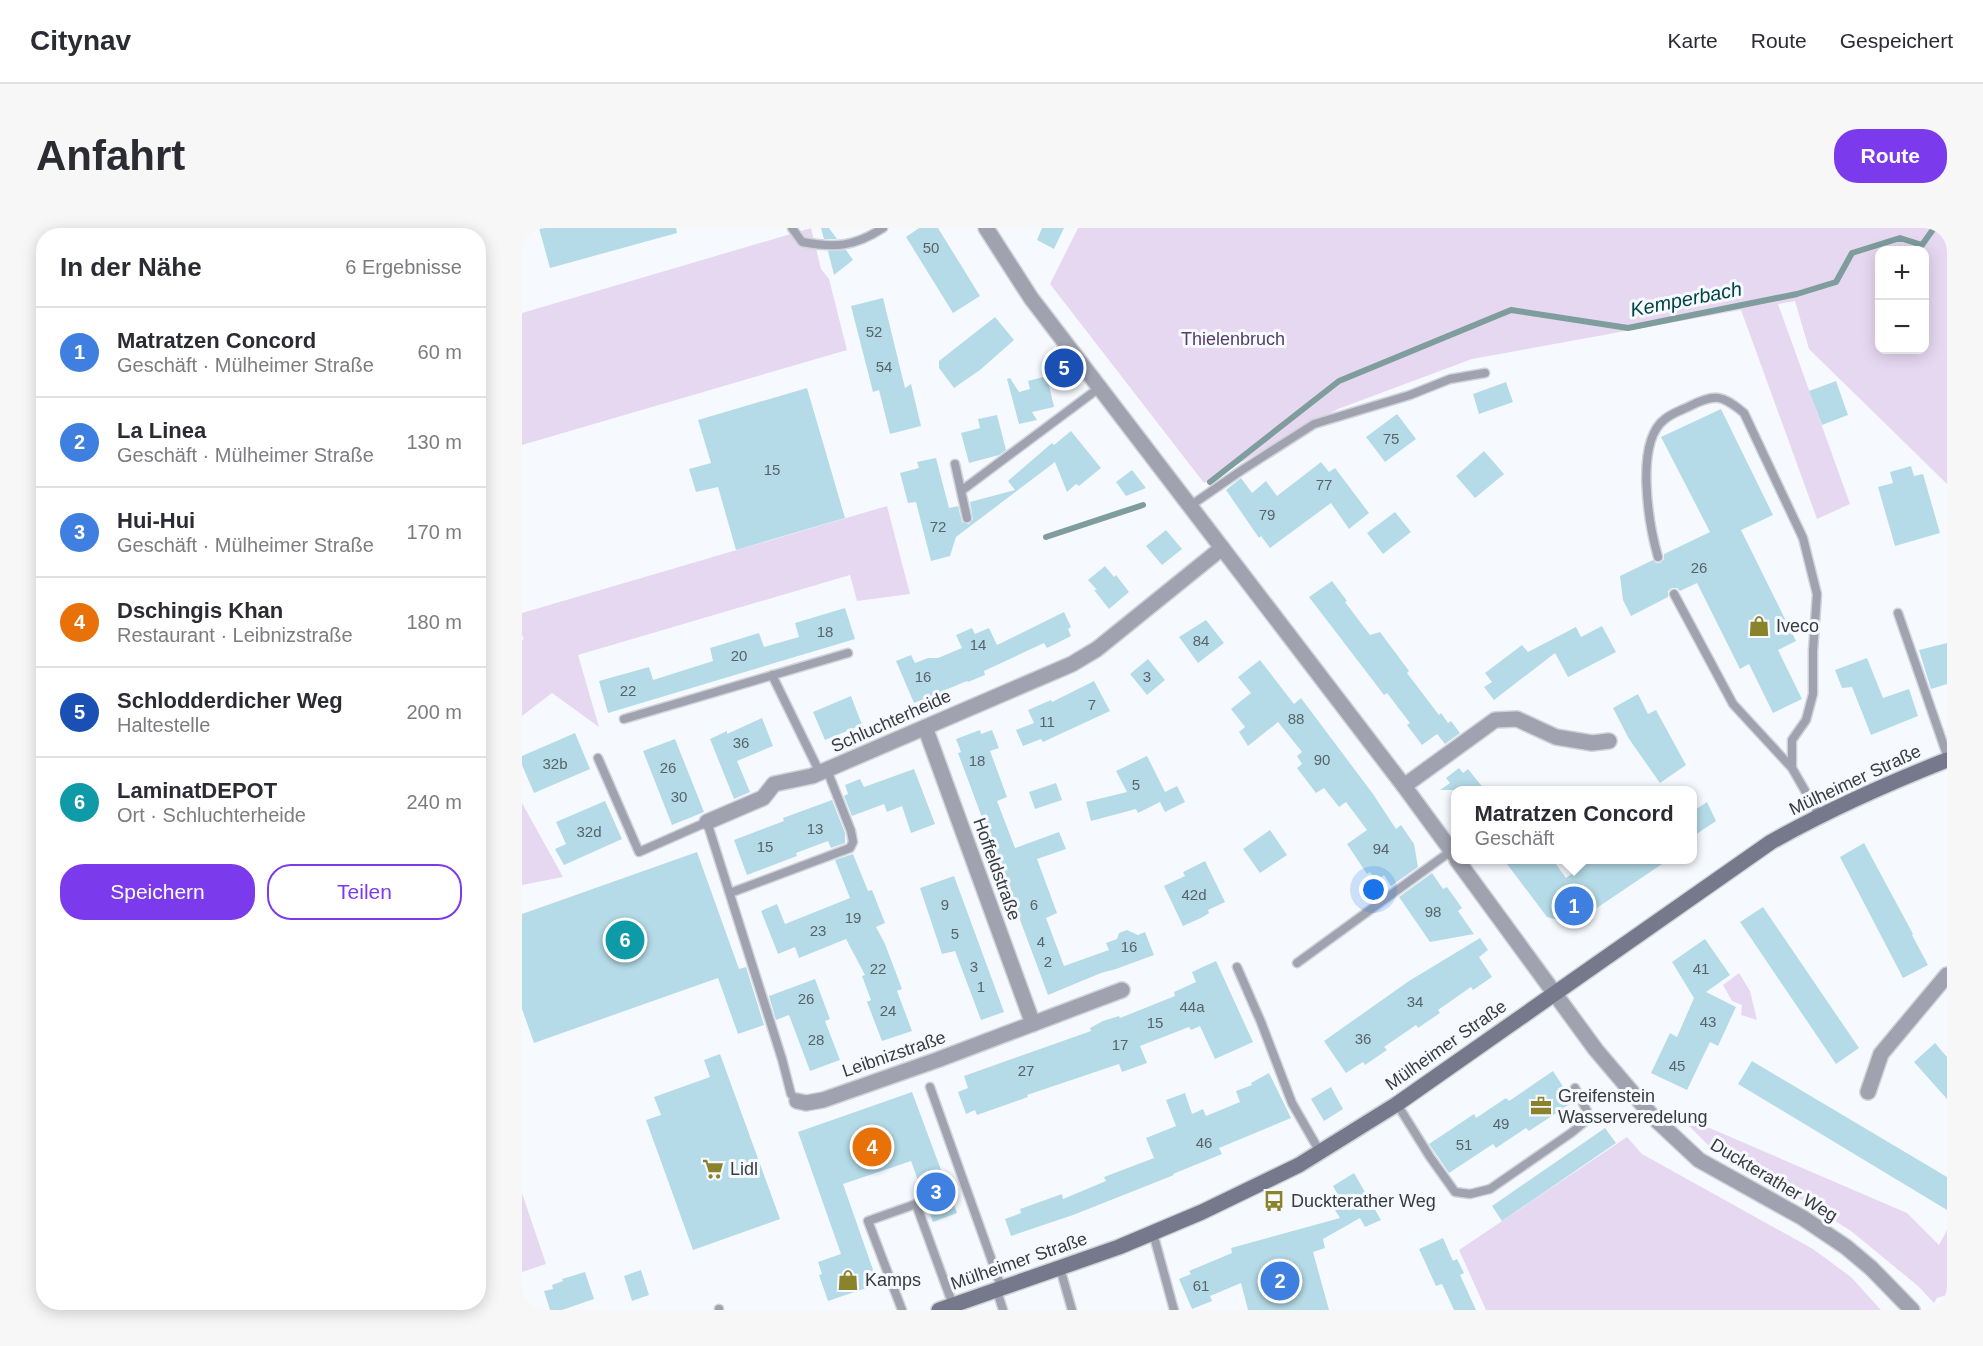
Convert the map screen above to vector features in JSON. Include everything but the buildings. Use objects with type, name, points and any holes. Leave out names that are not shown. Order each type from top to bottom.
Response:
[{"type":"main road","name":"Mülheimer Straße","points":[[949,1308],[1153,1233],[1299,1165],[1397,1104],[1771,842],[1876,788],[1947,760]]},
{"type":"street","name":"Duckterather Weg","points":[[986,228],[1030,298],[1451,851]]},
{"type":"street","name":"Schluchterheide","points":[[707,822],[763,798],[774,784],[823,772],[1072,664],[1097,648],[1222,548]]},
{"type":"street","points":[[1404,786],[1496,720],[1517,719],[1556,737],[1592,743],[1609,741]]},
{"type":"street","name":"Hoffeldstraße","points":[[925,727],[1034,1024]]},
{"type":"street","name":"Duckterather Weg","points":[[1461,864],[1596,1050],[1636,1099],[1699,1160],[1803,1218],[1846,1247],[1871,1268],[1909,1307]]},
{"type":"street","points":[[1868,1092],[1881,1054],[1947,975]]},
{"type":"street","name":"Leibnizstraße","points":[[797,1101],[806,1103],[823,1100],[937,1060],[1122,990]]},
{"type":"lane","points":[[792,228],[801,242],[844,246],[869,237],[883,228]]},
{"type":"lane","points":[[1190,506],[1314,424],[1410,395],[1450,379],[1485,373]]},
{"type":"lane","points":[[961,491],[1099,388]]},
{"type":"lane","points":[[1658,557],[1650,529],[1645,478],[1653,436],[1664,419],[1707,397],[1728,400],[1743,413],[1803,538],[1817,594],[1813,694],[1806,720],[1792,740],[1792,768]]},
{"type":"lane","points":[[955,464],[967,518]]},
{"type":"lane","points":[[1674,594],[1733,704],[1792,768],[1820,815]]},
{"type":"lane","points":[[1898,613],[1947,755]]},
{"type":"lane","points":[[624,719],[848,653]]},
{"type":"lane","points":[[597,758],[639,852],[707,822],[730,893],[850,848],[853,842],[851,831],[772,675]]},
{"type":"lane","points":[[1297,963],[1451,859]]},
{"type":"lane","name":"Leibnizstraße","points":[[730,893],[790,1094],[797,1101]]},
{"type":"lane","points":[[1237,967],[1292,1103],[1320,1152]]},
{"type":"lane","points":[[930,1087],[1000,1290],[1003,1310]]},
{"type":"lane","points":[[1397,1104],[1455,1192],[1470,1194],[1490,1189],[1587,1120],[1587,1111],[1575,1088]]},
{"type":"lane","points":[[902,1310],[868,1221],[915,1204],[949,1308]]},
{"type":"lane","points":[[1153,1233],[1174,1310]]},
{"type":"lane","points":[[1060,1268],[1072,1310]]},
{"type":"green space","points":[[811,228],[821,269],[829,279],[847,350],[522,445],[522,313]]},
{"type":"green space","name":"Thielenbruch","points":[[1078,228],[1947,228],[1947,484],[1809,349],[1795,301],[1778,304],[1850,504],[1817,519],[1741,310],[1472,359],[1338,409],[1204,483],[1050,284]]},
{"type":"green space","points":[[887,506],[910,594],[857,601],[850,575],[578,655],[599,727],[552,693],[522,716],[522,640],[524,639],[522,613]]},
{"type":"green space","points":[[522,803],[563,877],[522,885]]},
{"type":"green space","points":[[1739,973],[1750,991],[1757,1020],[1741,1015],[1742,1005],[1732,1001],[1723,985]]},
{"type":"green space","points":[[1689,1126],[1705,1126],[1907,1213],[1939,1245],[1947,1230],[1947,1295],[1937,1298],[1934,1303],[1918,1286],[1851,1231],[1709,1146]]},
{"type":"green space","points":[[1627,1137],[1642,1154],[1813,1249],[1851,1277],[1881,1310],[1486,1310],[1459,1250]]},
{"type":"green space","points":[[522,1193],[546,1264],[522,1272]]},
{"type":"waterway","name":"Kemperbach","points":[[1210,482],[1339,381],[1511,310],[1628,328],[1797,294],[1836,282],[1852,253],[1900,238],[1922,245],[1934,228]]},
{"type":"waterway","name":"Kemperbach","points":[[1046,537],[1143,505]]},
{"type":"place","name":"Schlodderdicher Weg","points":[[1064,368]]},
{"type":"place","name":"Iveco","points":[[1759,626]]},
{"type":"place","name":"Matratzen Concord","points":[[1574,906]]},
{"type":"place","name":"LaminatDEPOT","points":[[625,940]]},
{"type":"place","name":"Greifenstein Wasserveredelung","points":[[1541,1106]]},
{"type":"place","name":"Dschingis Khan","points":[[872,1147]]},
{"type":"place","name":"Lidl","points":[[713,1169]]},
{"type":"place","name":"Hui-Hui","points":[[936,1192]]},
{"type":"place","name":"Duckterather Weg","points":[[1274,1201]]},
{"type":"place","name":"Kamps","points":[[848,1280]]},
{"type":"place","name":"La Linea","points":[[1280,1281]]}]
